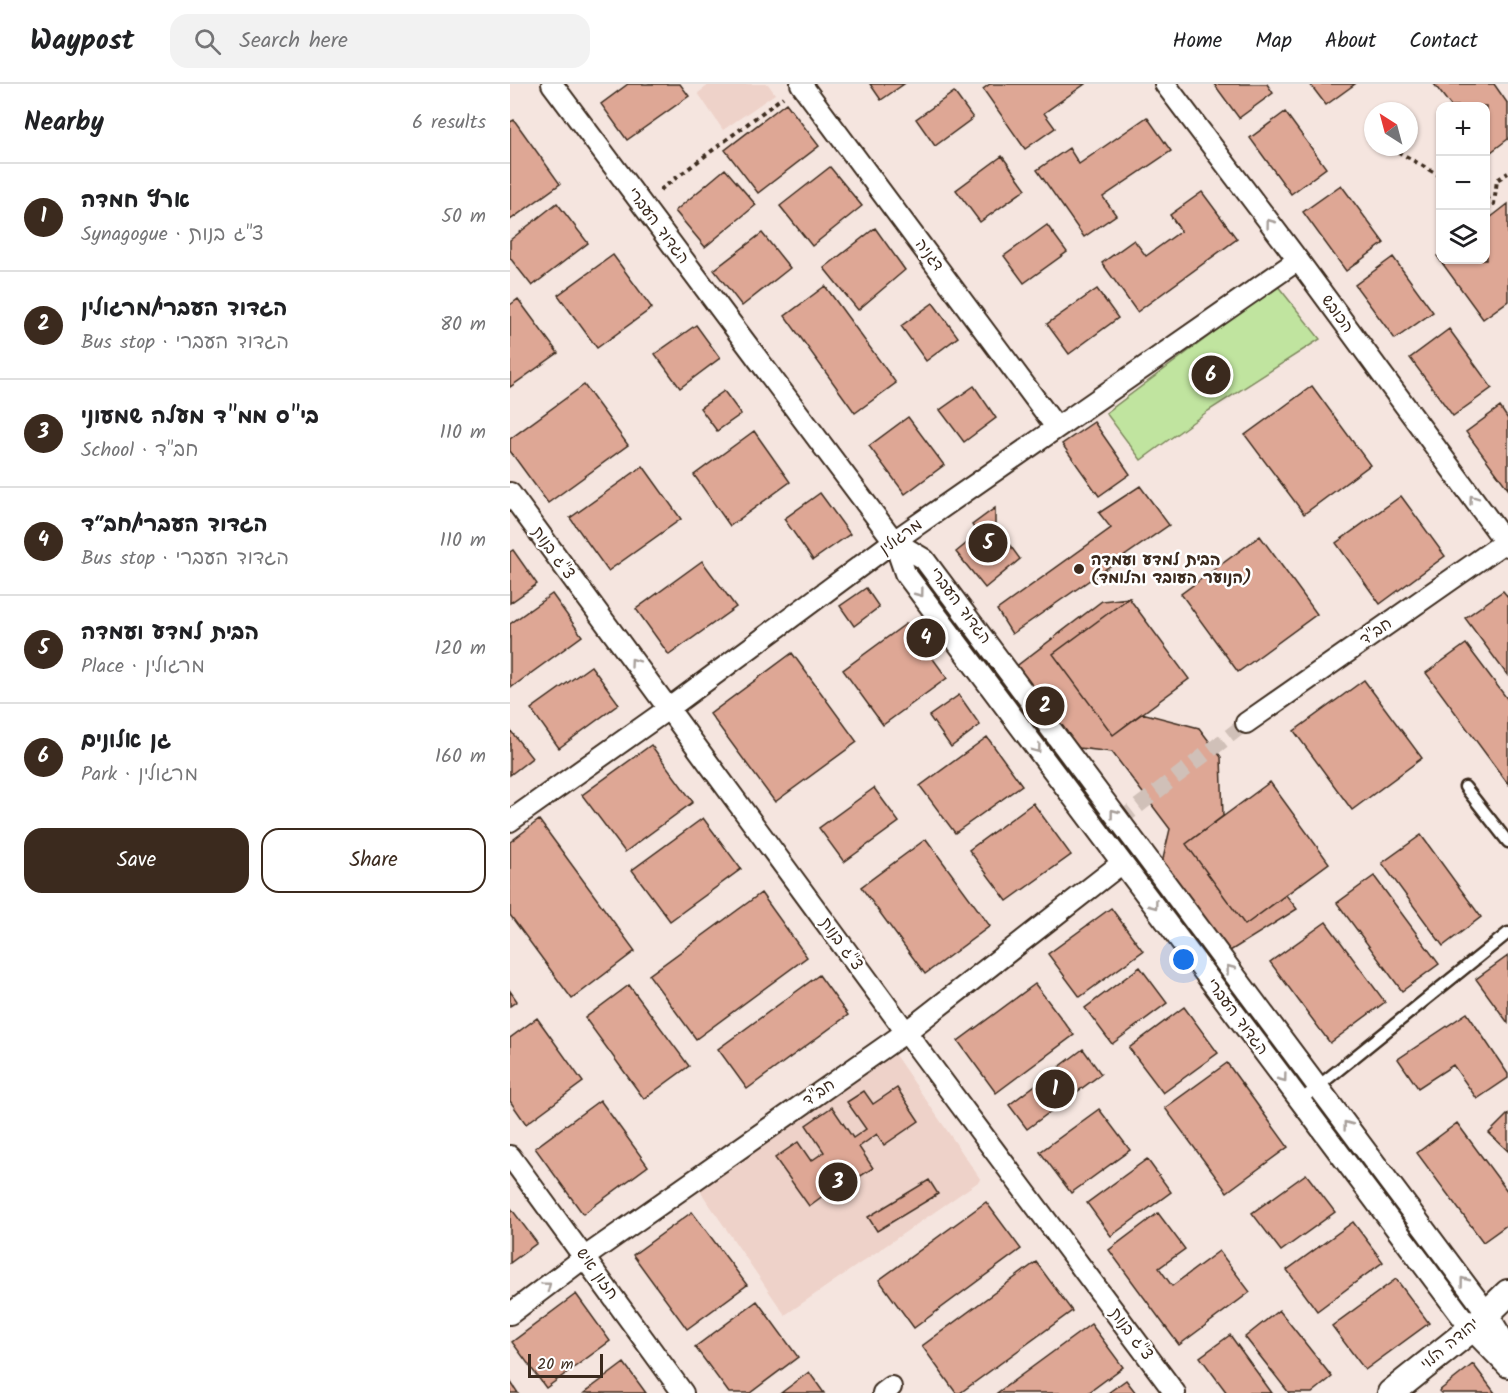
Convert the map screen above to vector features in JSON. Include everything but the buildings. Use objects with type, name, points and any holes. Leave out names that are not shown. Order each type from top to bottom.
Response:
[{"type":"street","name":"הגדוד העברי","points":[[552,84],[894,541],[905,573],[1300,1101],[1479,1321],[1508,1347]]},
{"type":"street","name":"הכובש","points":[[1164,84],[1298,260],[1506,544]]},
{"type":"street","name":"דגניה","points":[[796,88],[1056,427]]},
{"type":"street","name":"מרגולין","points":[[510,821],[668,709],[894,541],[1298,260]]},
{"type":"street","name":"צ\"ג בנות","points":[[510,493],[906,1032],[1175,1393]]},
{"type":"street","name":"הגדוד העברי","points":[[894,541],[924,559],[1318,1086],[1508,1367]]},
{"type":"street","name":"חב\"ד","points":[[1246,723],[1506,544]]},
{"type":"street","name":"חב\"ד","points":[[510,1314],[585,1257],[906,1032],[1122,863]]},
{"type":"street","name":"חזון איש","points":[[510,1156],[683,1393]]},
{"type":"street","name":"יהודה הלוי","points":[[1390,1393],[1479,1321],[1508,1293]]},
{"type":"lane","points":[[1465,787],[1508,842]]},
{"type":"lane","points":[[1300,1101],[1508,933]]},
{"type":"path","points":[[641,204],[796,88]]},
{"type":"path","points":[[1406,156],[1436,174]]},
{"type":"path","points":[[1490,201],[1494,204],[1497,180],[1508,173]]},
{"type":"shaded area","points":[[710,84],[768,84],[775,94],[723,130],[698,93]]},
{"type":"shaded area","points":[[891,1049],[981,1180],[785,1315],[696,1185]]},
{"type":"green space","points":[[1277,285],[1320,339],[1208,411],[1141,460],[1106,413]]},
{"type":"tunnel","points":[[1120,820],[1246,723]]},
{"type":"place","name":"גן אלונים","points":[[1211,375]]},
{"type":"place","name":"הבית למדע ועמדה","points":[[988,543]]},
{"type":"place","name":"הבית למדע ועמדה (הנוער העובד והלומד)","points":[[1079,569]]},
{"type":"place","name":"הגדוד העברי/חב״ד","points":[[926,638]]},
{"type":"place","name":"הגדוד העברי/מרגולין","points":[[1045,706]]},
{"type":"place","name":"ארץ חמדה","points":[[1055,1089]]},
{"type":"place","name":"בי\"ס ממ\"ד מעלה שמעוני","points":[[838,1182]]}]
